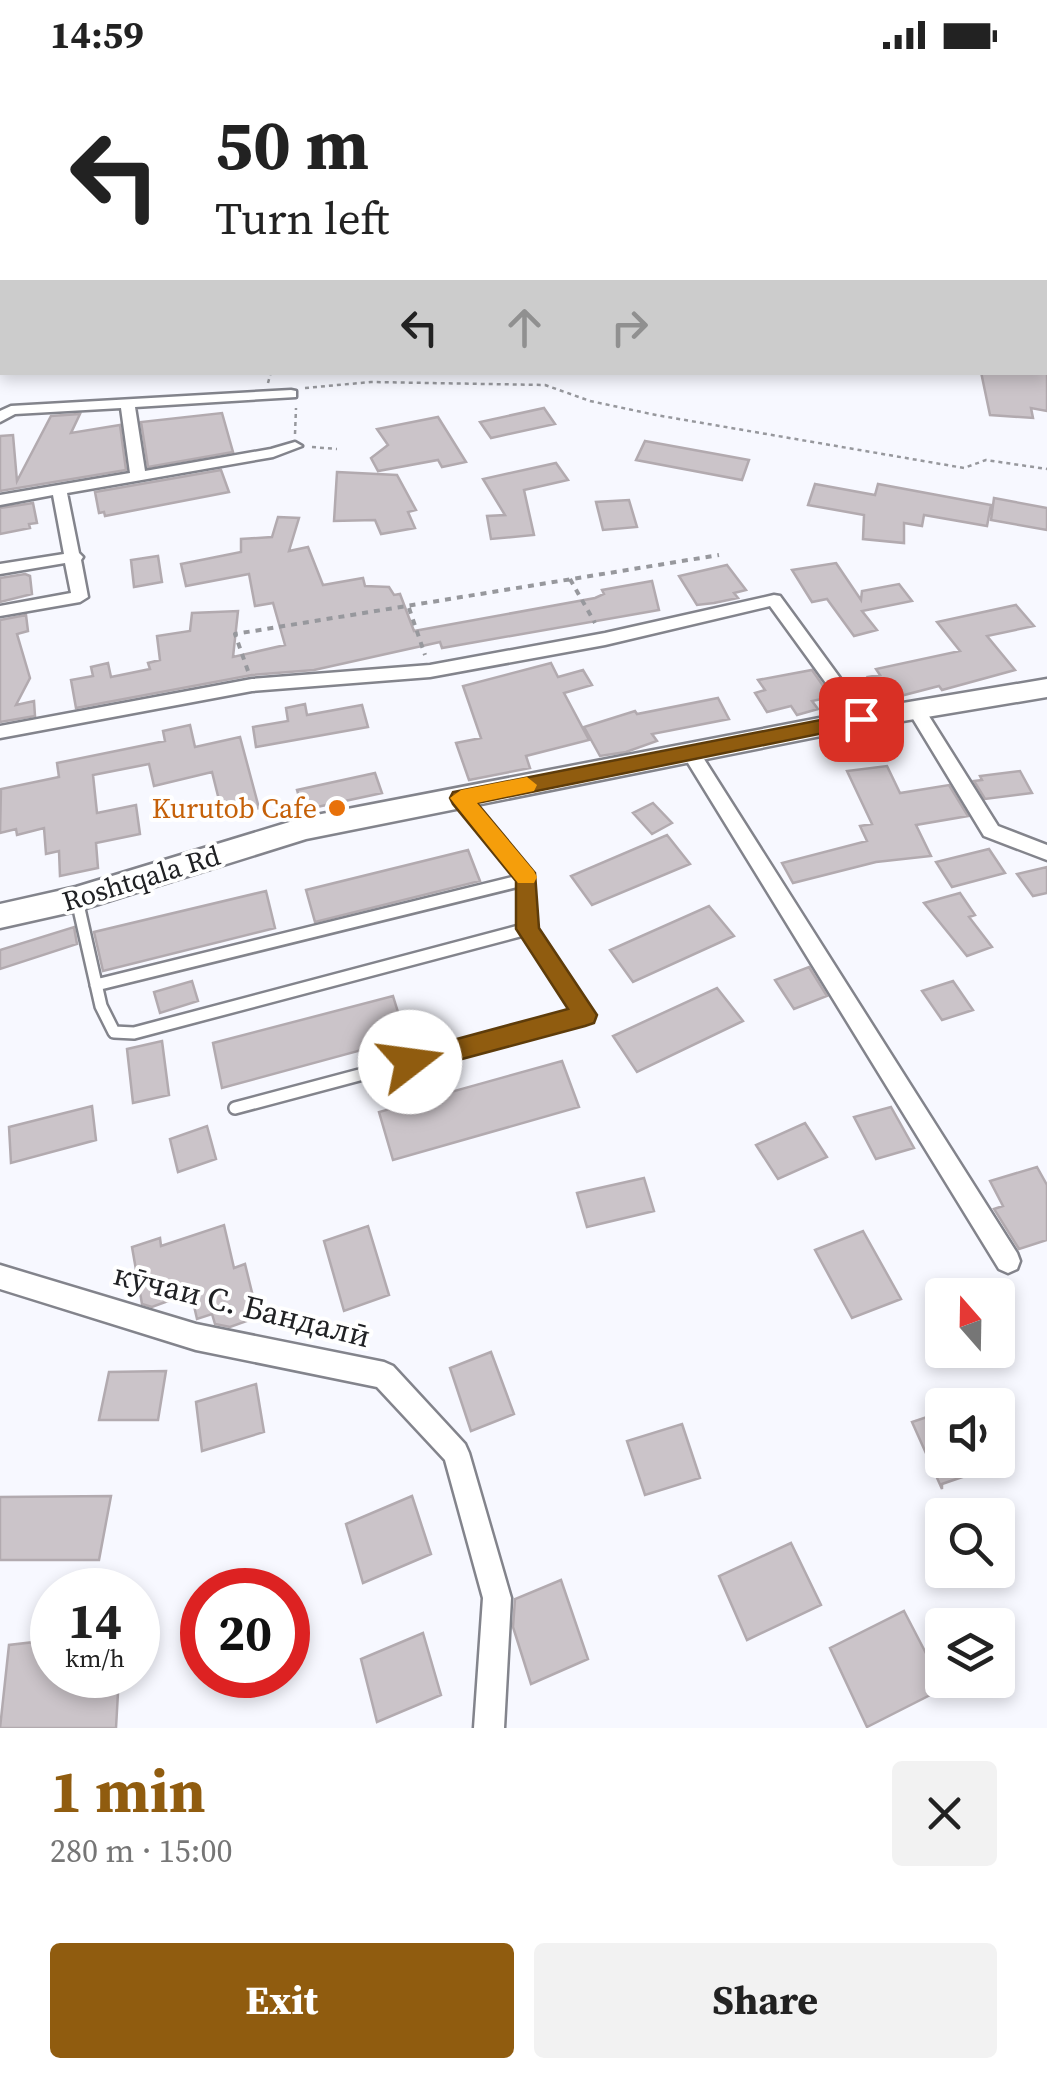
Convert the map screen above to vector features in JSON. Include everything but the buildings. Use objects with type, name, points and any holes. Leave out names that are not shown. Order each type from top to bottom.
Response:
[{"type":"main road","name":"Roshtqala Rd","points":[[0,916],[76,899],[306,828],[861,719],[1047,688]]},
{"type":"street","points":[[0,418],[11,410],[291,392]]},
{"type":"street","points":[[127,402],[138,476]]},
{"type":"street","points":[[0,500],[274,453],[295,446]]},
{"type":"street","points":[[0,611],[80,597],[59,490]]},
{"type":"street","points":[[0,569],[75,557]]},
{"type":"street","points":[[0,732],[252,685],[430,671],[605,639],[774,600],[861,719]]},
{"type":"street","points":[[916,709],[991,830],[1047,853]]},
{"type":"street","points":[[691,753],[1008,1261]]},
{"type":"street","name":"кӯчаи С. Бандалӣ","points":[[0,1277],[196,1336],[384,1375],[456,1453],[497,1598],[489,1728]]},
{"type":"lane","points":[[234,1108],[585,1015],[528,929],[527,879],[461,798]]},
{"type":"lane","points":[[96,985],[527,879]]},
{"type":"lane","points":[[76,899],[96,985],[114,1032],[134,1033],[528,929]]},
{"type":"path","points":[[291,392],[371,382],[544,384],[590,400],[656,415],[964,468],[986,460],[1047,469]]},
{"type":"path","points":[[295,446],[337,450]]},
{"type":"path","points":[[252,685],[235,634],[720,555]]},
{"type":"path","points":[[570,579],[605,639]]},
{"type":"path","points":[[409,608],[430,671]]},
{"type":"slow traffic","points":[[526,877],[461,798],[527,785]]},
{"type":"place","name":"Kurutob Cafe","points":[[337,808]]},
{"type":"route","points":[[410,1062],[585,1015],[528,929],[527,879],[461,798],[861,719]]}]
